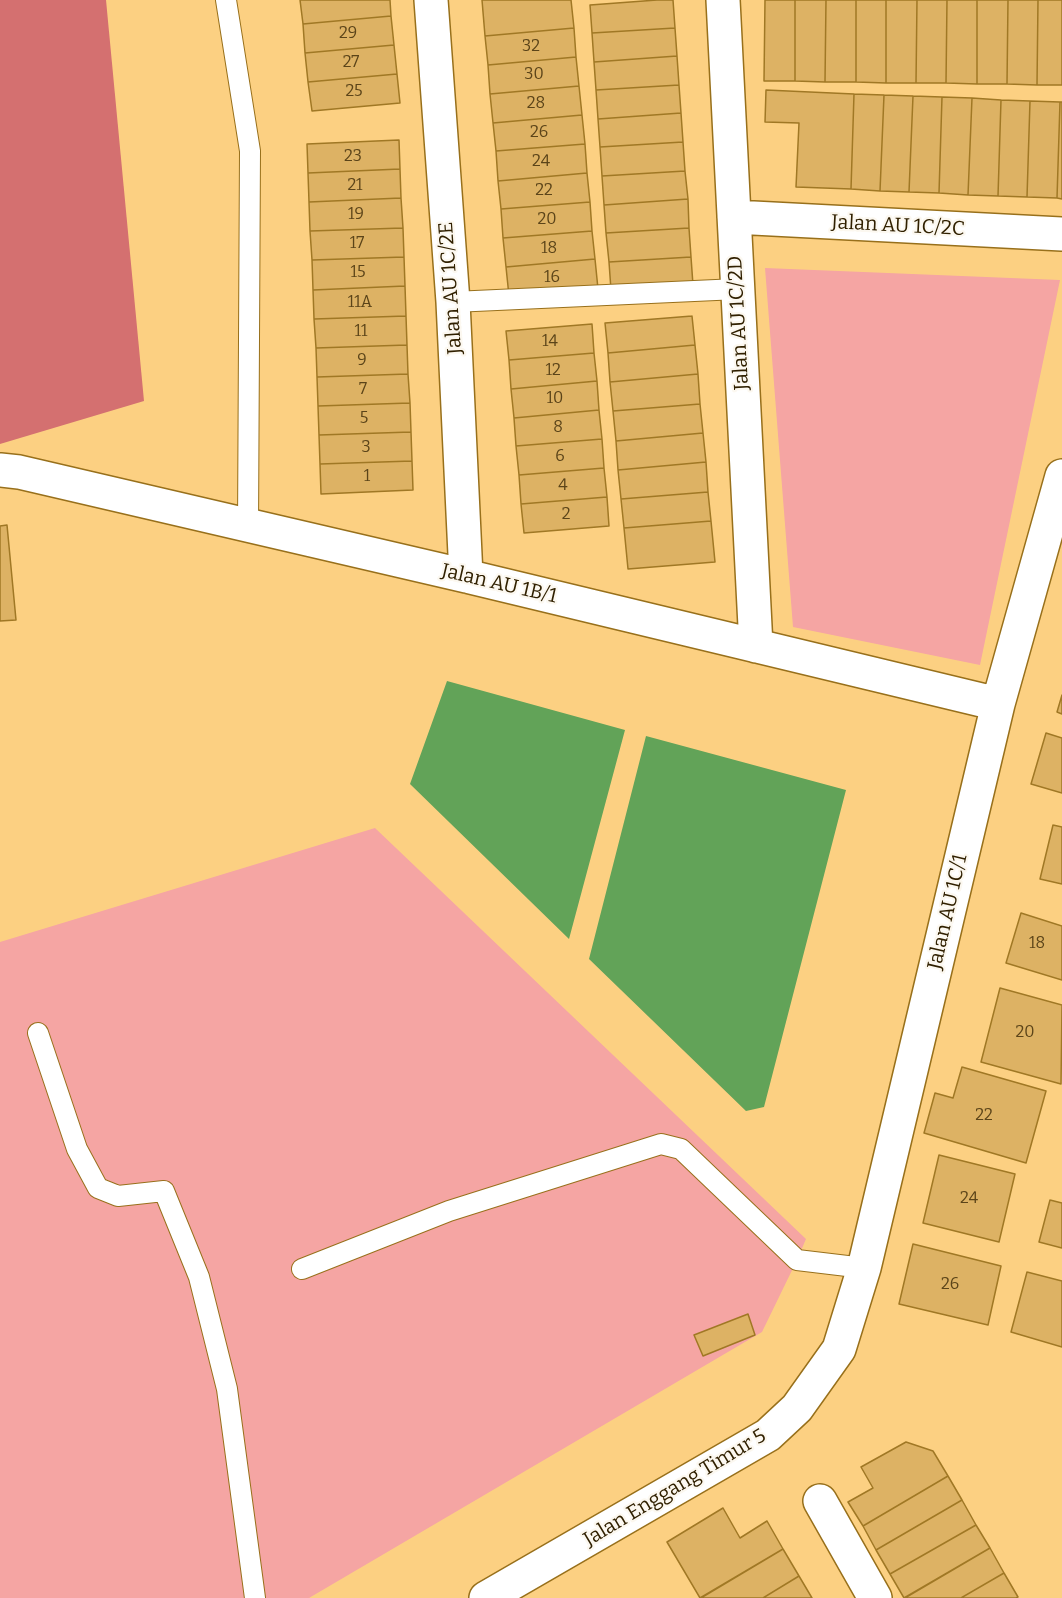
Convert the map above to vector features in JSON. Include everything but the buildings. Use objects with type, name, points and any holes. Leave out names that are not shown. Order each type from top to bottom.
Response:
[{"type":"street","name":"Jalan AU 1C/2E","points":[[431,0],[453,302],[466,576]]},
{"type":"street","name":"Jalan AU 1C/2D","points":[[723,0],[756,646]]},
{"type":"street","name":"Jalan AU 1C/2C","points":[[734,217],[1062,234]]},
{"type":"street","name":"Jalan AU 1B/1","points":[[0,470],[19,472],[466,576],[998,704]]},
{"type":"street","name":"Jalan AU 1C/1","points":[[839,1349],[864,1268],[998,704],[1062,476]]},
{"type":"street","name":"Jalan Enggang Timur 5","points":[[486,1598],[531,1587],[768,1435],[797,1408],[839,1349]]},
{"type":"street","points":[[820,1501],[875,1598]]},
{"type":"lane","points":[[226,0],[250,151],[248,527]]},
{"type":"lane","points":[[453,302],[738,289]]},
{"type":"lane","points":[[38,1033],[77,1149],[98,1188],[118,1196],[164,1191],[199,1277],[227,1389],[255,1598]]},
{"type":"lane","points":[[302,1269],[449,1211],[661,1144],[681,1149],[797,1260],[864,1268]]},
{"type":"shaded area","points":[[0,0],[106,0],[144,401],[0,444]]},
{"type":"shaded area","points":[[765,268],[1060,280],[980,665],[793,627]]},
{"type":"shaded area","points":[[447,681],[625,730],[569,939],[410,784]]},
{"type":"shaded area","points":[[646,736],[846,790],[764,1107],[746,1111],[589,959]]},
{"type":"shaded area","points":[[375,828],[806,1239],[762,1332],[309,1598],[0,1598],[0,942]]}]
